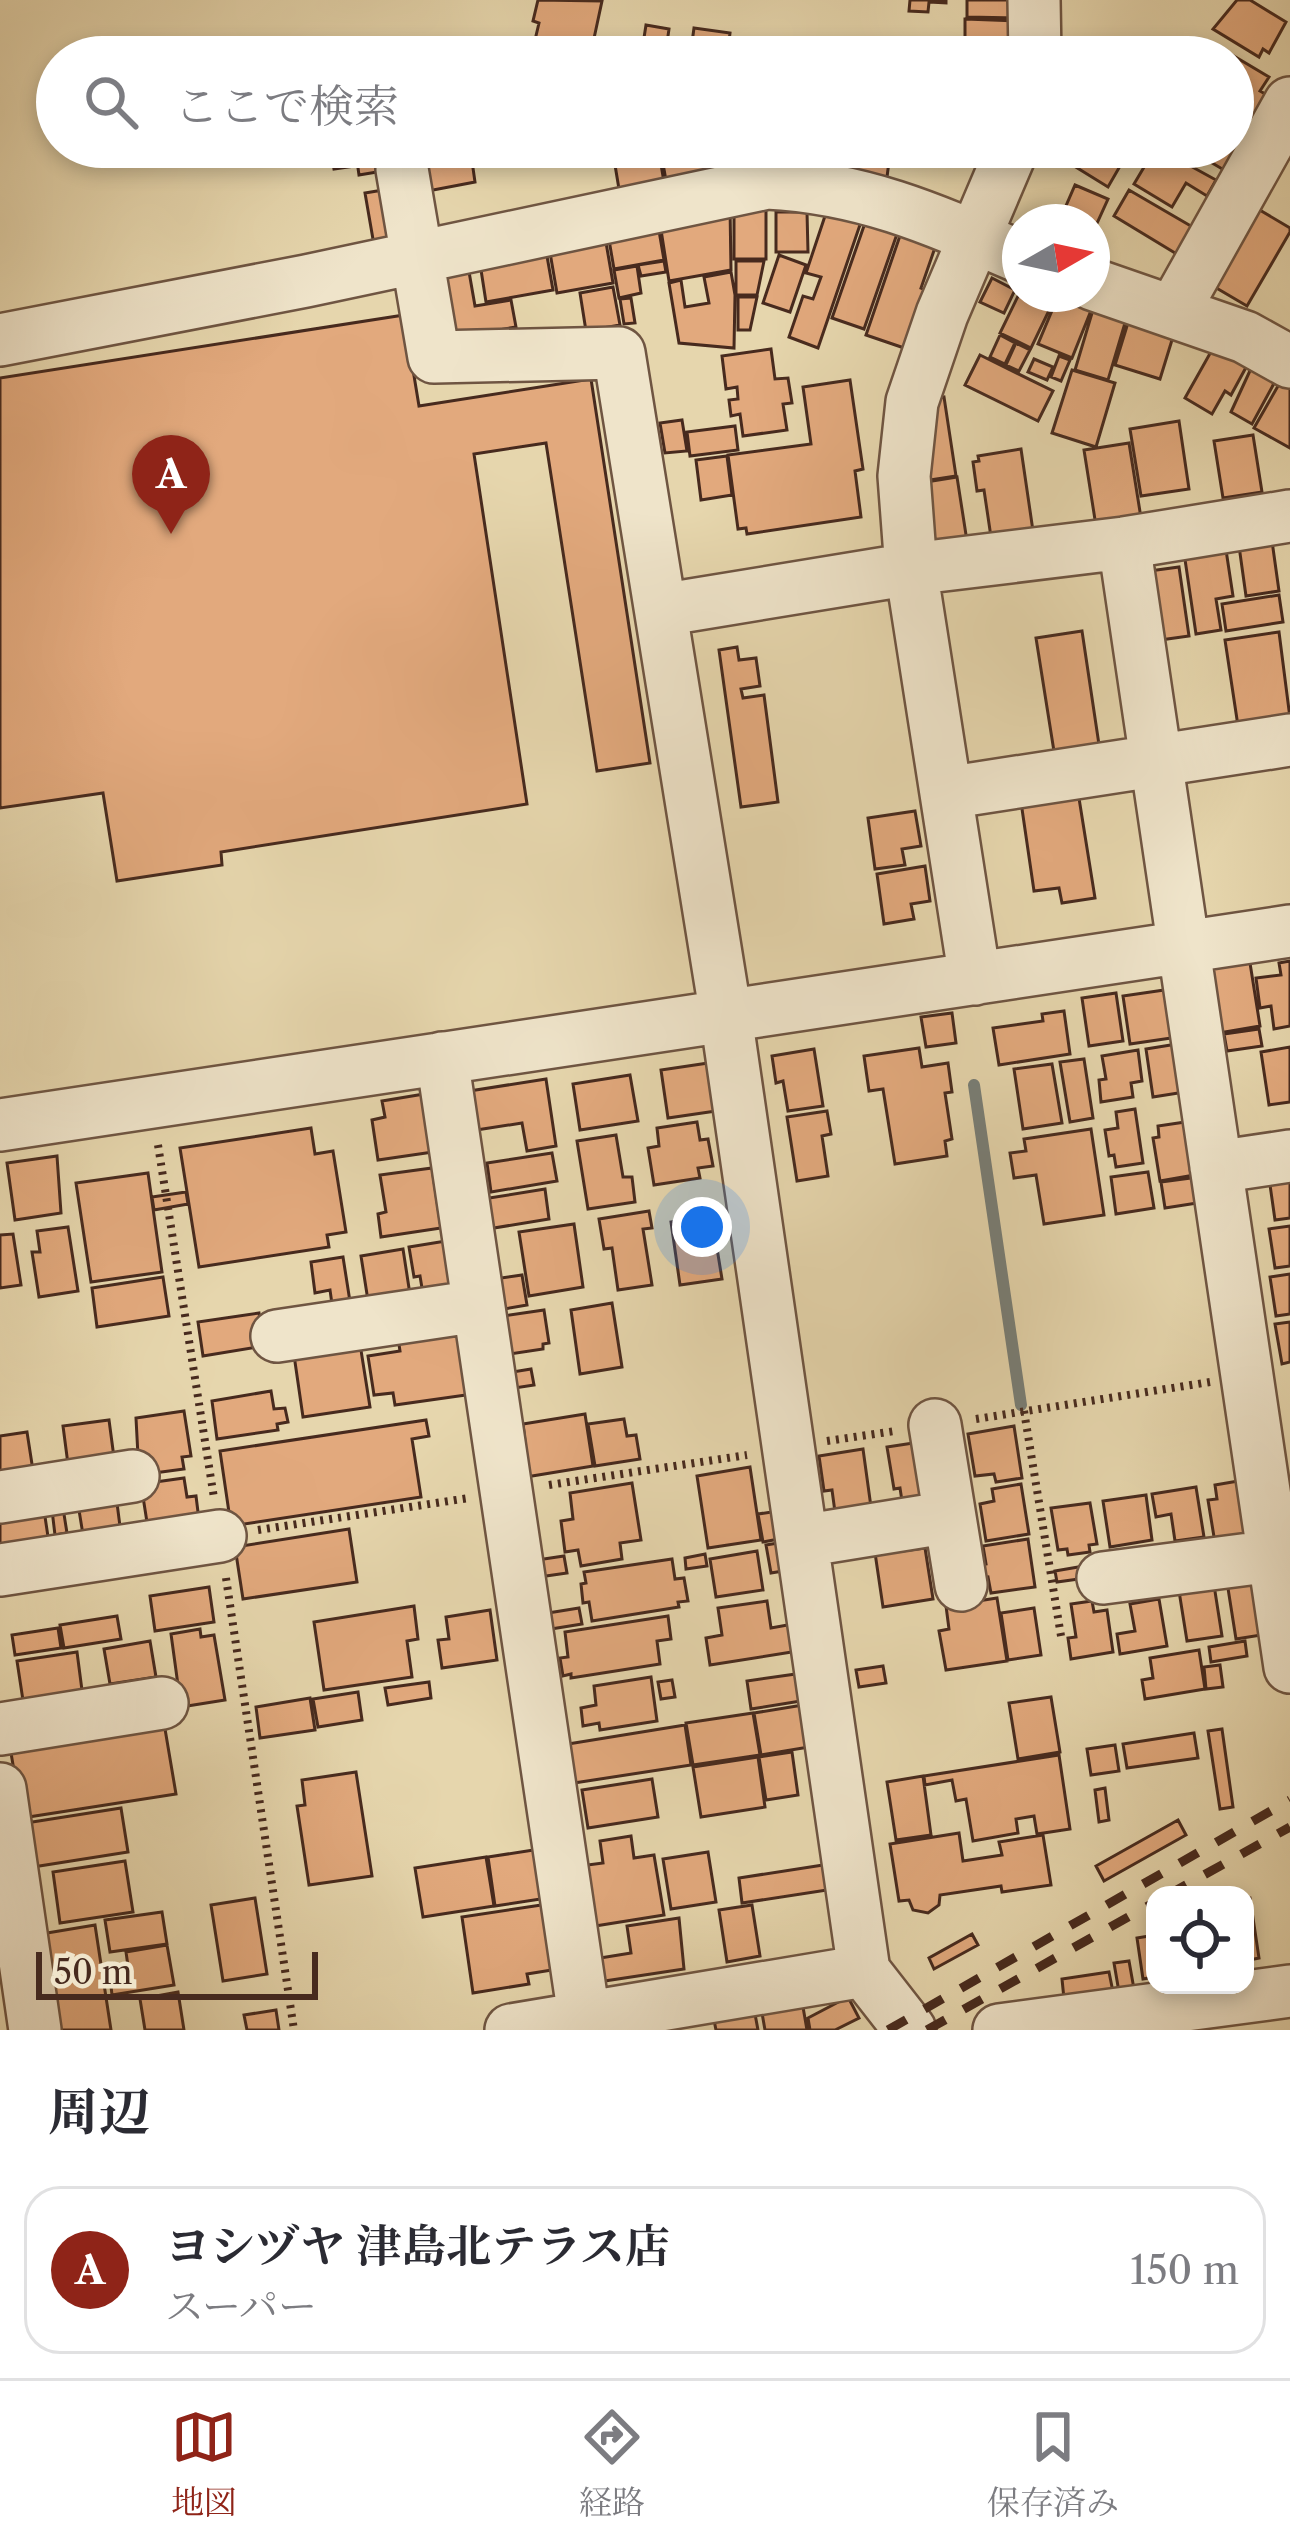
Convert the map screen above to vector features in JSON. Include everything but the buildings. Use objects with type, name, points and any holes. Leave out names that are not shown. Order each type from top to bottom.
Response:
[{"type":"street","points":[[1034,0],[1035,36]]},
{"type":"street","points":[[1254,167],[1290,103]]},
{"type":"street","points":[[975,979],[911,569],[904,476],[912,402],[997,247],[1010,168]]},
{"type":"street","points":[[1173,312],[1254,168]]},
{"type":"street","points":[[402,169],[434,357],[619,352],[726,1016],[864,1971],[910,2030]]},
{"type":"street","points":[[0,340],[767,182],[816,185],[896,204],[997,247]]},
{"type":"street","points":[[1110,290],[1246,337],[1290,362]]},
{"type":"street","points":[[661,610],[1290,516]]},
{"type":"street","points":[[1124,543],[1247,1376],[1274,1446],[1274,1556],[1290,1667]]},
{"type":"street","points":[[946,793],[1290,740]]},
{"type":"street","points":[[0,1125],[1290,931]]},
{"type":"street","points":[[442,1058],[585,2024]]},
{"type":"street","points":[[1216,1167],[1290,1156]]},
{"type":"street","points":[[277,1336],[478,1306]]},
{"type":"street","points":[[935,1425],[961,1585]]},
{"type":"street","points":[[0,1497],[133,1476]]},
{"type":"street","points":[[802,1541],[950,1517]]},
{"type":"street","points":[[0,1570],[220,1536]]},
{"type":"street","points":[[1103,1578],[1274,1556]]},
{"type":"street","points":[[0,1730],[163,1703]]},
{"type":"street","points":[[0,1790],[35,2030]]},
{"type":"street","points":[[512,2030],[585,2024],[864,1971]]},
{"type":"street","points":[[998,2030],[1084,2024],[1290,1991]]},
{"type":"path","points":[[152,1102],[294,2030]]},
{"type":"path","points":[[220,1536],[1247,1376]]},
{"type":"path","points":[[1024,1411],[1061,1636]]},
{"type":"waterway","points":[[974,1085],[1021,1405]]},
{"type":"railway","points":[[888,2030],[1290,1800]]},
{"type":"railway","points":[[1184,1886],[1290,1827]]},
{"type":"railway","points":[[927,2030],[1146,1907]]},
{"type":"place","name":"ヨシヅヤ 津島北テラス店","points":[[171,534]]}]
